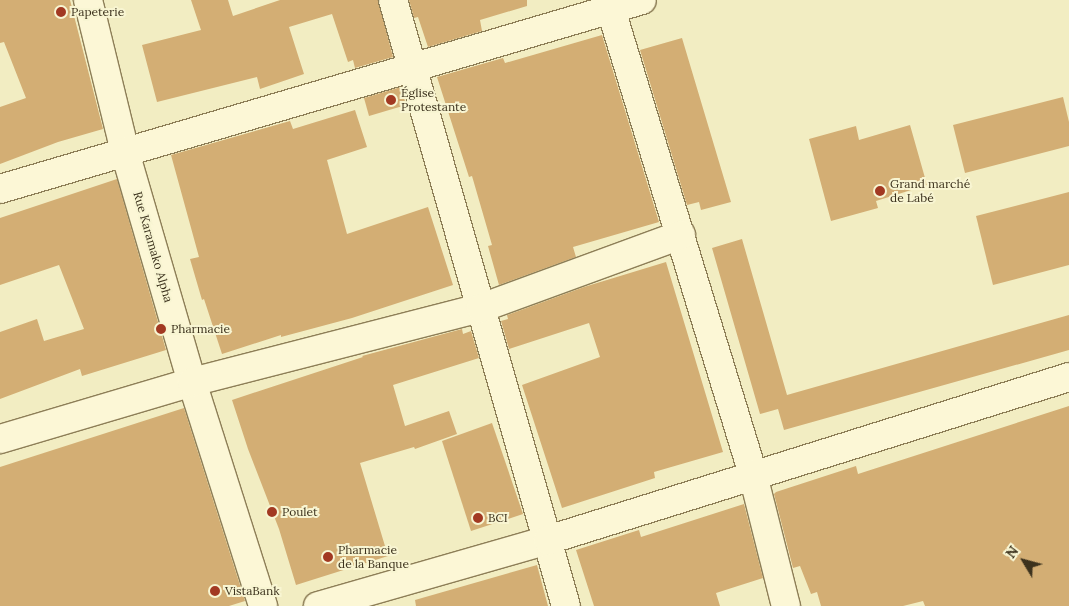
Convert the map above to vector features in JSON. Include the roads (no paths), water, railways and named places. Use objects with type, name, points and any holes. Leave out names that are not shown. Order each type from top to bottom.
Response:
[{"type":"street","name":"Rue Karamako Alpha","points":[[88,0],[125,152],[192,382],[263,606]]},
{"type":"street","points":[[393,0],[566,606]]},
{"type":"street","points":[[0,189],[412,68],[610,5],[642,0]]},
{"type":"street","points":[[610,5],[753,475],[786,606]]},
{"type":"street","points":[[0,439],[192,382],[481,308],[680,235]]},
{"type":"street","points":[[318,606],[548,540],[1069,377]]},
{"type":"place","name":"Papeterie","points":[[61,12]]},
{"type":"place","name":"Église Protestante","points":[[391,100]]},
{"type":"place","name":"Grand marché de Labé","points":[[880,191]]},
{"type":"place","name":"Pharmacie","points":[[161,329]]},
{"type":"place","name":"Poulet","points":[[272,512]]},
{"type":"place","name":"BCI","points":[[478,518]]},
{"type":"place","name":"Pharmacie de la Banque","points":[[328,557]]},
{"type":"place","name":"VistaBank","points":[[215,591]]}]
